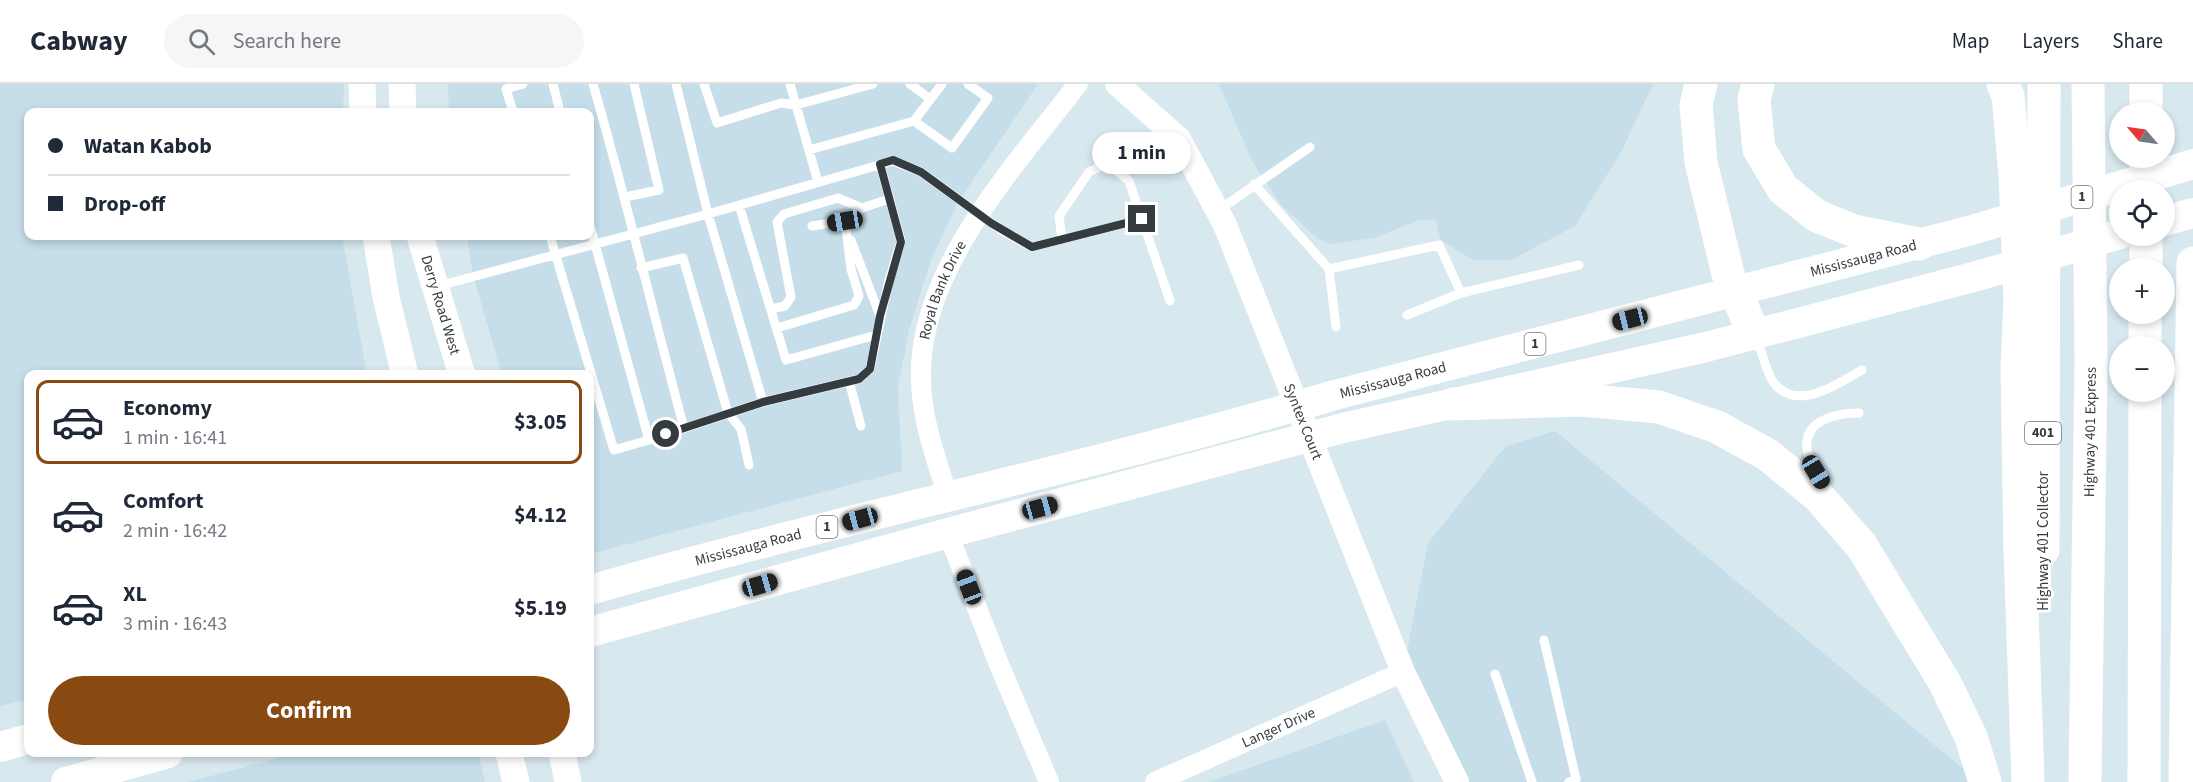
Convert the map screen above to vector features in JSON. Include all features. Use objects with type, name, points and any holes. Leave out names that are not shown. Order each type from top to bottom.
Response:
[{"type":"highway","points":[[1701,84],[1696,105],[1701,162],[1728,274],[1754,334]]},
{"type":"highway","points":[[1758,84],[1754,99],[1759,149],[1783,189],[1817,216],[1854,231],[1919,244]]},
{"type":"highway","points":[[2002,84],[2008,96],[2016,186],[2020,300],[2017,368],[2020,550],[2028,782]]},
{"type":"highway","name":"Highway 401 Collector","points":[[2039,782],[2042,710],[2044,84]]},
{"type":"highway","name":"Highway 401 Express","points":[[2085,782],[2091,360],[2088,84]]},
{"type":"highway","points":[[2146,84],[2146,102]]},
{"type":"highway","points":[[2185,782],[2193,263]]},
{"type":"highway","points":[[1453,404],[1592,401],[1659,407],[1718,427],[1768,455],[1818,496],[1861,545],[1945,683],[1971,737],[1985,782]]},
{"type":"highway","points":[[2144,782],[2145,402]]},
{"type":"main road","points":[[362,84],[363,108]]},
{"type":"main road","points":[[402,84],[403,108]]},
{"type":"main road","name":"Mississauga Road","points":[[598,584],[1259,417],[1335,395],[1919,244],[2193,164]]},
{"type":"main road","points":[[2175,218],[2193,213]]},
{"type":"main road","points":[[594,631],[948,532],[1343,428],[1706,347],[1977,276],[2109,237]]},
{"type":"main road","points":[[377,240],[386,297],[404,370]]},
{"type":"main road","name":"Derry Road West","points":[[421,240],[460,370]]},
{"type":"main road","points":[[594,646],[605,637],[650,616]]},
{"type":"main road","points":[[0,747],[24,740]]},
{"type":"main road","points":[[83,780],[155,757]]},
{"type":"main road","points":[[510,757],[516,782]]},
{"type":"main road","points":[[563,757],[568,782]]},
{"type":"street","name":"Royal Bank Drive","points":[[948,496],[929,438],[922,392],[921,366],[931,313],[945,273],[978,214],[1078,84]]},
{"type":"street","name":"Syntex Court","points":[[1117,84],[1179,139],[1224,225],[1403,672],[1457,782]]},
{"type":"street","points":[[948,532],[998,662],[1049,782]]},
{"type":"street","name":"Langer Drive","points":[[1155,782],[1403,672]]},
{"type":"lane","points":[[512,108],[506,89],[523,84]]},
{"type":"lane","points":[[552,84],[559,108]]},
{"type":"lane","points":[[593,84],[625,197],[632,234],[684,428]]},
{"type":"lane","points":[[625,197],[659,189],[634,84]]},
{"type":"lane","points":[[676,84],[708,214],[763,402]]},
{"type":"lane","points":[[704,84],[717,123],[781,103],[796,105],[873,84]]},
{"type":"lane","points":[[790,84],[818,182]]},
{"type":"lane","points":[[910,84],[930,99]]},
{"type":"lane","points":[[809,150],[914,121],[942,84]]},
{"type":"lane","points":[[914,121],[952,148],[988,98],[968,84]]},
{"type":"lane","points":[[1217,212],[1310,147]]},
{"type":"lane","points":[[435,286],[708,214],[893,160],[921,172],[978,214],[1032,247],[1142,219]]},
{"type":"lane","points":[[1062,239],[1059,216],[1089,172],[1108,163],[1129,181],[1170,301]]},
{"type":"lane","points":[[594,384],[614,450],[763,402],[859,379],[870,369],[880,316],[901,242],[880,164]]},
{"type":"lane","points":[[1254,184],[1329,269],[1336,327]]},
{"type":"lane","points":[[771,309],[785,306],[791,297],[777,222],[784,214],[838,198],[862,208]]},
{"type":"lane","points":[[812,226],[845,221],[862,208],[889,199]]},
{"type":"lane","points":[[739,205],[786,360],[876,335]]},
{"type":"lane","points":[[845,221],[880,316]]},
{"type":"lane","points":[[777,328],[854,305],[859,296],[851,269],[845,221]]},
{"type":"lane","points":[[551,240],[590,370]]},
{"type":"lane","points":[[593,240],[649,440]]},
{"type":"lane","points":[[1329,269],[1438,245],[1461,293]]},
{"type":"lane","points":[[641,268],[683,258],[728,413],[741,429],[749,465]]},
{"type":"lane","points":[[1407,315],[1461,293],[1579,265]]},
{"type":"lane","points":[[1754,334],[1768,371],[1775,384],[1785,392],[1811,395],[1825,391],[1862,370]]},
{"type":"lane","points":[[849,381],[861,426]]},
{"type":"lane","points":[[1859,413],[1840,413],[1827,417],[1813,429],[1806,444],[1808,456],[1816,472],[1861,545]]},
{"type":"lane","points":[[1544,640],[1576,781]]},
{"type":"lane","points":[[1495,674],[1532,782]]},
{"type":"shaded area","points":[[0,84],[344,84],[343,108],[24,108],[24,240],[343,240],[366,370],[24,370],[24,700],[0,706]]},
{"type":"shaded area","points":[[448,84],[1038,84],[958,202],[931,260],[909,330],[898,386],[902,471],[594,553],[594,370],[501,370],[473,275],[468,240],[594,240],[594,108],[449,108]]},
{"type":"shaded area","points":[[1219,84],[1653,84],[1621,152],[1575,226],[1511,260],[1473,260],[1440,239],[1436,220],[1419,220],[1374,238],[1330,244],[1317,238],[1281,205],[1252,161]]},
{"type":"shaded area","points":[[1555,431],[1979,782],[1457,782],[1403,672],[1428,543],[1506,446]]},
{"type":"shaded area","points":[[1385,720],[1414,782],[1209,782]]},
{"type":"shaded area","points":[[282,757],[479,757],[485,782],[188,782]]},
{"type":"route","points":[[666,434],[763,402],[859,379],[870,369],[880,316],[901,242],[880,164],[893,160],[921,172],[991,223],[1032,247],[1142,219]]}]
